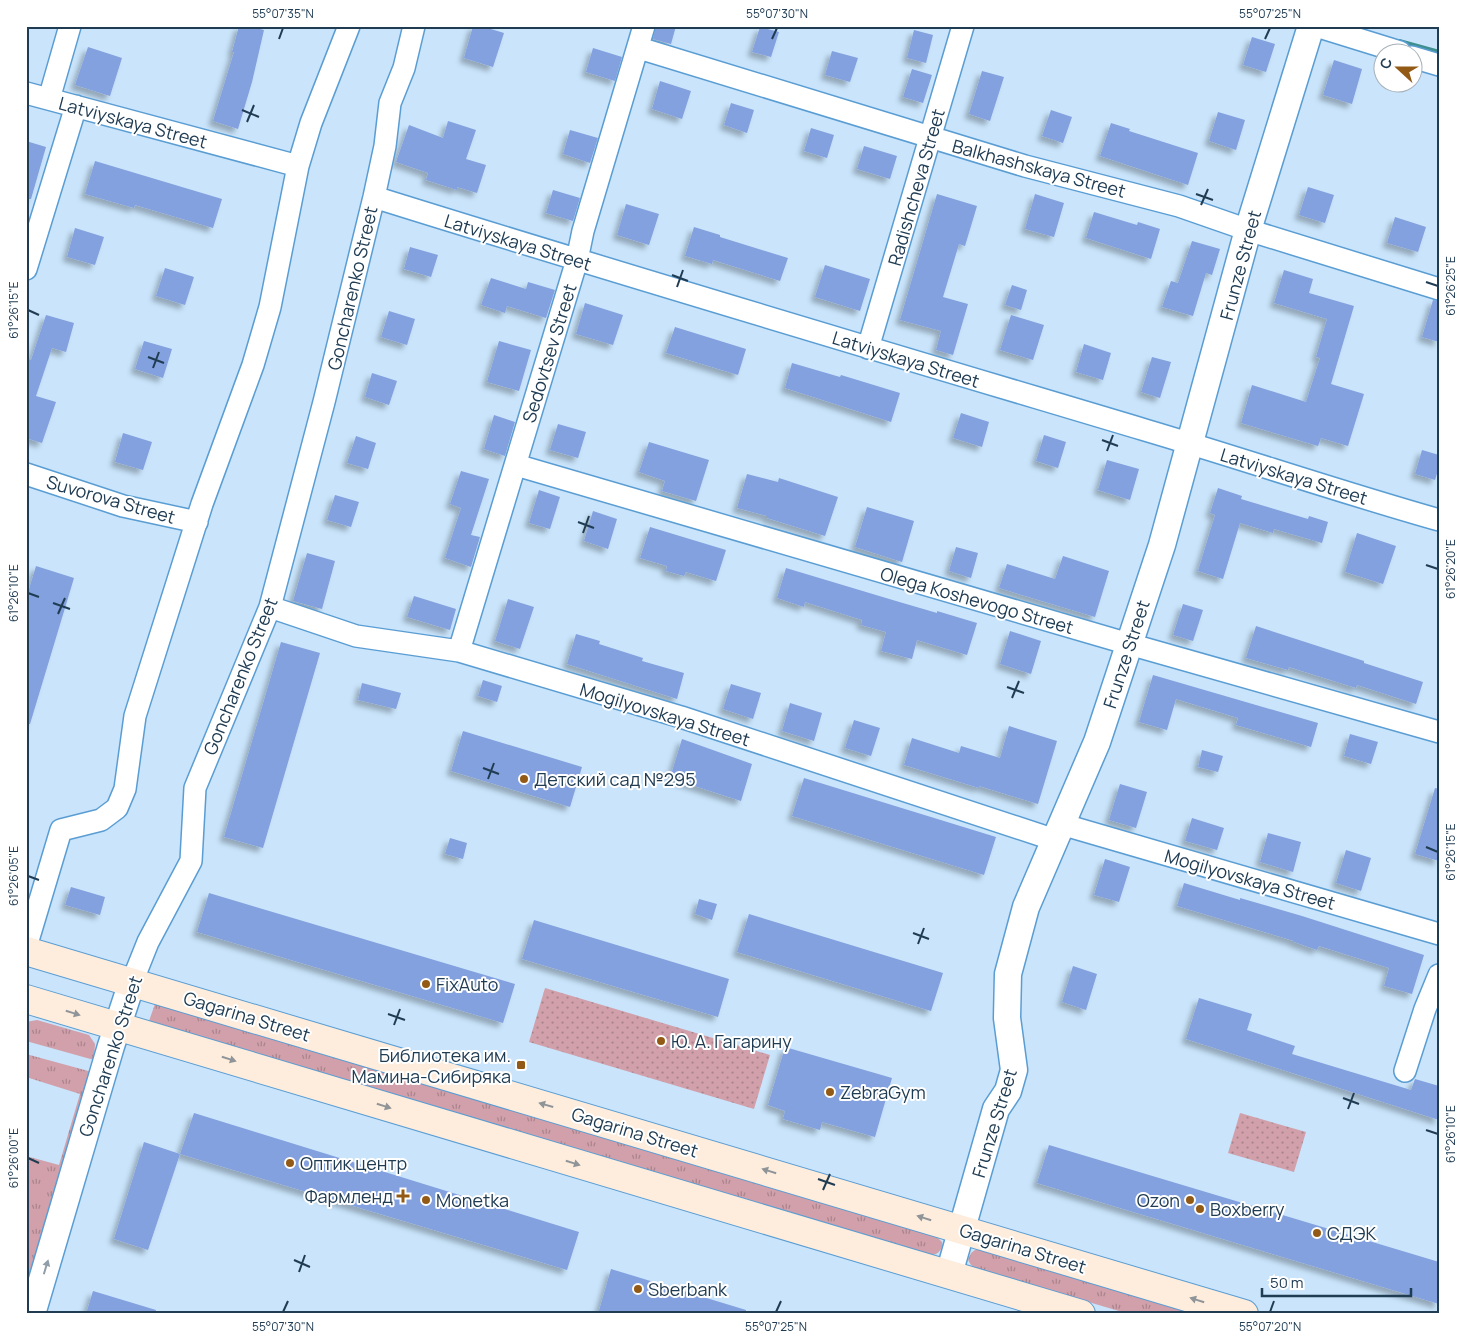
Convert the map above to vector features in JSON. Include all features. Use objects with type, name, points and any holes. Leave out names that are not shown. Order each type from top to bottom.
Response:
[{"type":"main road","name":"Gagarina Street","points":[[26,949],[1244,1314]]},
{"type":"main road","points":[[26,999],[1081,1314]]},
{"type":"street","points":[[49,99],[70,26]]},
{"type":"street","points":[[26,949],[61,830],[102,820],[118,808],[125,789],[135,716],[202,504],[253,365],[270,307],[298,166],[311,123],[349,26]]},
{"type":"street","name":"Goncharenko Street","points":[[32,1314],[117,1026],[132,982],[148,942],[191,861],[195,788],[270,607],[324,402],[374,197],[385,146],[390,104],[404,68],[414,26]]},
{"type":"street","name":"Sedovtsev Street","points":[[459,650],[577,260],[583,231],[644,26]]},
{"type":"street","name":"Radishcheva Street","points":[[868,348],[963,26]]},
{"type":"street","name":"Frunze Street","points":[[949,1274],[996,1109],[1008,1091],[1014,1070],[1007,1018],[1008,974],[1026,907],[1097,742],[1130,644],[1162,545],[1191,444],[1248,230],[1311,26]]},
{"type":"street","points":[[1316,26],[1372,43]]},
{"type":"street","name":"Balkhashskaya Street","points":[[639,48],[1025,166],[1179,206],[1248,230],[1439,289]]},
{"type":"street","points":[[1422,59],[1439,65]]},
{"type":"street","name":"Latviyskaya Street","points":[[26,93],[298,166]]},
{"type":"street","points":[[26,270],[76,106]]},
{"type":"street","name":"Latviyskaya Street","points":[[374,197],[1439,520]]},
{"type":"street","name":"Olega Koshevogo Street","points":[[516,465],[1439,732]]},
{"type":"street","name":"Suvorova Street","points":[[26,474],[123,506],[197,522]]},
{"type":"street","name":"Mogilyovskaya Street","points":[[270,607],[356,636],[459,650],[1058,832],[1439,934]]},
{"type":"street","points":[[1405,1070],[1425,1009],[1439,975]]},
{"type":"green space","points":[[545,988],[770,1055],[754,1109],[529,1042]]},
{"type":"green space","points":[[155,1004],[937,1237],[942,1242],[942,1247],[939,1252],[932,1255],[149,1021]]},
{"type":"green space","points":[[37,1020],[89,1035],[95,1044],[94,1060],[26,1041],[26,1022]]},
{"type":"green space","points":[[26,1054],[92,1072],[26,1307],[26,1156],[59,1165],[80,1094],[26,1077]]},
{"type":"green space","points":[[1240,1113],[1306,1132],[1294,1172],[1228,1153]]},
{"type":"green space","points":[[975,1250],[981,1250],[1194,1314],[1129,1314],[977,1269],[968,1260],[971,1253]]},
{"type":"building","points":[[239,26],[264,30],[252,82],[238,129],[213,121],[234,52],[232,52]]},
{"type":"building","points":[[473,26],[481,26],[504,33],[493,67],[464,58]]},
{"type":"building","points":[[656,26],[676,26],[671,44],[653,39]]},
{"type":"building","points":[[760,27],[779,32],[771,57],[752,52]]},
{"type":"building","points":[[914,30],[933,35],[926,63],[907,58]]},
{"type":"building","points":[[1252,37],[1275,44],[1266,72],[1243,65]]},
{"type":"building","points":[[88,47],[122,58],[110,96],[75,85]]},
{"type":"building","points":[[593,48],[622,57],[615,81],[586,72]]},
{"type":"building","points":[[832,51],[858,58],[850,82],[825,75]]},
{"type":"building","points":[[1334,60],[1362,69],[1352,104],[1323,95]]},
{"type":"building","points":[[912,69],[932,75],[923,103],[903,97]]},
{"type":"building","points":[[982,71],[1004,77],[990,121],[969,114]]},
{"type":"building","points":[[660,81],[691,91],[682,119],[652,109]]},
{"type":"building","points":[[731,103],[754,110],[747,133],[724,125]]},
{"type":"building","points":[[1051,110],[1072,117],[1063,143],[1042,136]]},
{"type":"building","points":[[1218,112],[1245,120],[1236,150],[1209,141]]},
{"type":"building","points":[[448,121],[476,130],[466,159],[486,165],[477,193],[457,187],[457,190],[426,180],[428,173],[396,162],[409,125],[443,138]]},
{"type":"building","points":[[1111,123],[1130,129],[1129,131],[1198,153],[1188,185],[1100,156]]},
{"type":"building","points":[[811,128],[834,135],[827,158],[804,151]]},
{"type":"building","points":[[570,130],[598,138],[590,163],[563,154]]},
{"type":"building","points":[[26,141],[46,147],[31,199],[26,199]]},
{"type":"building","points":[[864,146],[897,156],[890,179],[857,169]]},
{"type":"building","points":[[95,161],[222,199],[213,228],[135,205],[134,208],[85,194]]},
{"type":"building","points":[[1308,187],[1334,195],[1325,223],[1299,215]]},
{"type":"building","points":[[553,190],[580,198],[573,221],[546,213]]},
{"type":"building","points":[[937,194],[977,206],[965,246],[959,244],[943,297],[968,304],[953,355],[936,350],[941,331],[900,320]]},
{"type":"building","points":[[1035,194],[1064,203],[1054,237],[1025,229]]},
{"type":"building","points":[[626,204],[659,214],[649,245],[617,235]]},
{"type":"building","points":[[1094,212],[1137,225],[1138,222],[1160,229],[1151,259],[1086,238]]},
{"type":"building","points":[[1395,217],[1426,227],[1418,252],[1387,243]]},
{"type":"building","points":[[694,227],[788,258],[780,281],[713,260],[712,264],[685,256]]},
{"type":"building","points":[[75,228],[104,237],[95,265],[67,257]]},
{"type":"building","points":[[1192,241],[1220,249],[1212,275],[1206,273],[1193,316],[1162,307],[1171,281],[1178,283]]},
{"type":"building","points":[[410,247],[438,255],[431,277],[404,269]]},
{"type":"building","points":[[825,265],[870,279],[860,311],[815,297]]},
{"type":"building","points":[[165,268],[194,277],[185,305],[156,296]]},
{"type":"building","points":[[1284,270],[1313,279],[1309,293],[1354,306],[1331,384],[1364,394],[1348,446],[1321,438],[1318,446],[1241,423],[1252,385],[1306,402],[1320,358],[1316,357],[1327,319],[1274,303]]},
{"type":"building","points":[[491,278],[526,289],[528,282],[555,290],[546,318],[507,306],[505,313],[481,305]]},
{"type":"building","points":[[1012,285],[1027,290],[1021,310],[1005,305]]},
{"type":"building","points":[[1433,300],[1439,301],[1439,342],[1422,337]]},
{"type":"building","points":[[585,303],[623,315],[613,345],[576,334]]},
{"type":"building","points":[[389,311],[415,319],[407,345],[381,337]]},
{"type":"building","points":[[46,315],[74,323],[66,352],[52,348],[36,396],[56,402],[42,443],[26,438],[26,358],[31,360]]},
{"type":"building","points":[[1011,315],[1044,325],[1033,360],[1000,350]]},
{"type":"building","points":[[675,327],[746,349],[738,375],[666,353]]},
{"type":"building","points":[[144,341],[172,349],[163,378],[135,369]]},
{"type":"building","points":[[499,341],[531,350],[519,391],[487,382]]},
{"type":"building","points":[[1084,344],[1111,353],[1103,380],[1076,372]]},
{"type":"building","points":[[1152,357],[1171,362],[1160,398],[1141,392]]},
{"type":"building","points":[[792,363],[840,377],[841,375],[900,393],[891,422],[785,388]]},
{"type":"building","points":[[372,373],[397,381],[389,405],[365,397]]},
{"type":"building","points":[[961,413],[989,422],[982,447],[953,438]]},
{"type":"building","points":[[494,415],[515,422],[505,456],[484,449]]},
{"type":"building","points":[[558,424],[586,432],[578,458],[550,450]]},
{"type":"building","points":[[123,433],[152,442],[143,470],[115,462]]},
{"type":"building","points":[[1044,435],[1066,442],[1058,468],[1036,461]]},
{"type":"building","points":[[356,436],[376,443],[368,469],[347,463]]},
{"type":"building","points":[[649,442],[709,460],[696,501],[662,491],[665,481],[639,472]]},
{"type":"building","points":[[1422,450],[1439,455],[1439,467],[1435,480],[1415,474]]},
{"type":"building","points":[[1107,460],[1139,469],[1130,500],[1098,490]]},
{"type":"building","points":[[461,471],[489,479],[471,535],[480,537],[471,567],[445,558],[461,508],[450,504]]},
{"type":"building","points":[[747,474],[778,482],[779,478],[838,497],[825,536],[737,508]]},
{"type":"building","points":[[1218,488],[1242,496],[1241,499],[1308,519],[1309,516],[1328,522],[1322,543],[1274,529],[1273,533],[1240,523],[1223,579],[1198,571],[1215,515],[1210,513]]},
{"type":"building","points":[[539,490],[560,497],[550,529],[529,523]]},
{"type":"building","points":[[335,495],[359,502],[351,527],[327,520]]},
{"type":"building","points":[[867,507],[914,521],[902,562],[855,547]]},
{"type":"building","points":[[593,511],[617,519],[608,549],[584,541]]},
{"type":"building","points":[[650,527],[726,550],[716,581],[686,572],[684,576],[666,571],[667,566],[640,558]]},
{"type":"building","points":[[1357,533],[1396,546],[1383,584],[1345,572]]},
{"type":"building","points":[[956,547],[978,553],[971,578],[949,571]]},
{"type":"building","points":[[307,553],[335,561],[322,609],[293,601]]},
{"type":"building","points":[[1063,556],[1109,571],[1095,617],[999,588],[1007,564],[1055,579]]},
{"type":"building","points":[[36,566],[74,578],[30,724],[26,724],[26,599]]},
{"type":"building","points":[[786,568],[977,623],[967,655],[917,640],[912,659],[881,651],[886,632],[861,625],[862,620],[805,602],[804,607],[777,598]]},
{"type":"building","points":[[414,596],[456,609],[450,630],[407,617]]},
{"type":"building","points":[[508,599],[534,607],[520,649],[495,641]]},
{"type":"building","points":[[1183,604],[1203,610],[1193,641],[1173,635]]},
{"type":"building","points":[[1256,626],[1423,682],[1416,704],[1357,685],[1356,688],[1289,667],[1288,670],[1246,658]]},
{"type":"building","points":[[1010,631],[1041,641],[1031,674],[1000,664]]},
{"type":"building","points":[[576,634],[600,641],[599,644],[643,658],[642,661],[684,673],[677,699],[567,664]]},
{"type":"building","points":[[281,642],[320,653],[263,848],[224,837]]},
{"type":"building","points":[[1153,675],[1318,723],[1311,747],[1236,725],[1238,718],[1176,699],[1167,730],[1139,722]]},
{"type":"building","points":[[483,680],[502,686],[497,702],[478,696]]},
{"type":"building","points":[[362,683],[401,693],[396,709],[358,700]]},
{"type":"building","points":[[731,684],[761,693],[753,719],[723,709]]},
{"type":"building","points":[[790,703],[822,713],[814,741],[782,731]]},
{"type":"building","points":[[854,720],[880,728],[871,756],[845,748]]},
{"type":"building","points":[[1009,726],[1057,741],[1038,804],[904,765],[912,738],[959,753],[961,746],[1000,758]]},
{"type":"building","points":[[463,731],[582,767],[570,807],[451,771]]},
{"type":"building","points":[[1350,734],[1378,742],[1371,764],[1344,756]]},
{"type":"building","points":[[682,739],[752,764],[741,801],[670,778]]},
{"type":"building","points":[[1202,750],[1223,756],[1218,772],[1198,767]]},
{"type":"building","points":[[804,778],[996,837],[984,875],[792,816]]},
{"type":"building","points":[[1120,784],[1147,792],[1136,828],[1109,820]]},
{"type":"building","points":[[1435,788],[1439,789],[1439,861],[1415,854]]},
{"type":"building","points":[[1192,818],[1224,828],[1217,850],[1185,841]]},
{"type":"building","points":[[1268,833],[1301,842],[1293,872],[1260,862]]},
{"type":"building","points":[[450,838],[467,843],[463,859],[445,854]]},
{"type":"building","points":[[1346,850],[1371,858],[1361,891],[1336,883]]},
{"type":"building","points":[[1105,859],[1130,867],[1119,902],[1094,895]]},
{"type":"building","points":[[1184,883],[1302,916],[1424,955],[1412,994],[1384,986],[1389,968],[1319,946],[1317,950],[1294,941],[1177,906]]},
{"type":"building","points":[[71,887],[105,897],[100,915],[65,905]]},
{"type":"building","points":[[209,893],[515,984],[503,1023],[197,932]]},
{"type":"building","points":[[699,899],[717,904],[712,920],[695,914]]},
{"type":"building","points":[[749,914],[943,973],[931,1011],[737,952]]},
{"type":"building","points":[[534,920],[729,979],[718,1017],[522,959]]},
{"type":"building","points":[[1073,966],[1097,974],[1086,1010],[1062,1002]]},
{"type":"building","points":[[1199,998],[1252,1014],[1247,1030],[1295,1046],[1292,1054],[1411,1090],[1415,1079],[1439,1086],[1439,1120],[1186,1039]]},
{"type":"building","points":[[785,1047],[892,1078],[875,1137],[822,1122],[820,1130],[783,1119],[785,1111],[768,1105]]},
{"type":"building","points":[[194,1113],[579,1232],[567,1270],[180,1154]]},
{"type":"building","points":[[144,1142],[180,1154],[148,1250],[114,1239]]},
{"type":"building","points":[[1049,1145],[1439,1262],[1439,1304],[1037,1183]]},
{"type":"building","points":[[611,1269],[746,1310],[746,1314],[598,1314]]},
{"type":"building","points":[[93,1291],[156,1310],[155,1314],[86,1314]]},
{"type":"waterway","points":[[1422,48],[1439,53]]},
{"type":"place","name":"Детский сад №295","points":[[524,779]]},
{"type":"place","name":"FixAuto","points":[[426,984]]},
{"type":"place","name":"Ю. А. Гагарину","points":[[661,1041]]},
{"type":"place","name":"Библиотека им. Мамина-Сибиряка","points":[[521,1065]]},
{"type":"place","name":"ZebraGym","points":[[830,1092]]},
{"type":"place","name":"Оптик центр","points":[[290,1163]]},
{"type":"place","name":"Фармленд","points":[[403,1196]]},
{"type":"place","name":"Monetka","points":[[426,1200]]},
{"type":"place","name":"Ozon","points":[[1190,1200]]},
{"type":"place","name":"Boxberry","points":[[1200,1209]]},
{"type":"place","name":"СДЭК","points":[[1317,1233]]},
{"type":"place","name":"Sberbank","points":[[638,1289]]}]
